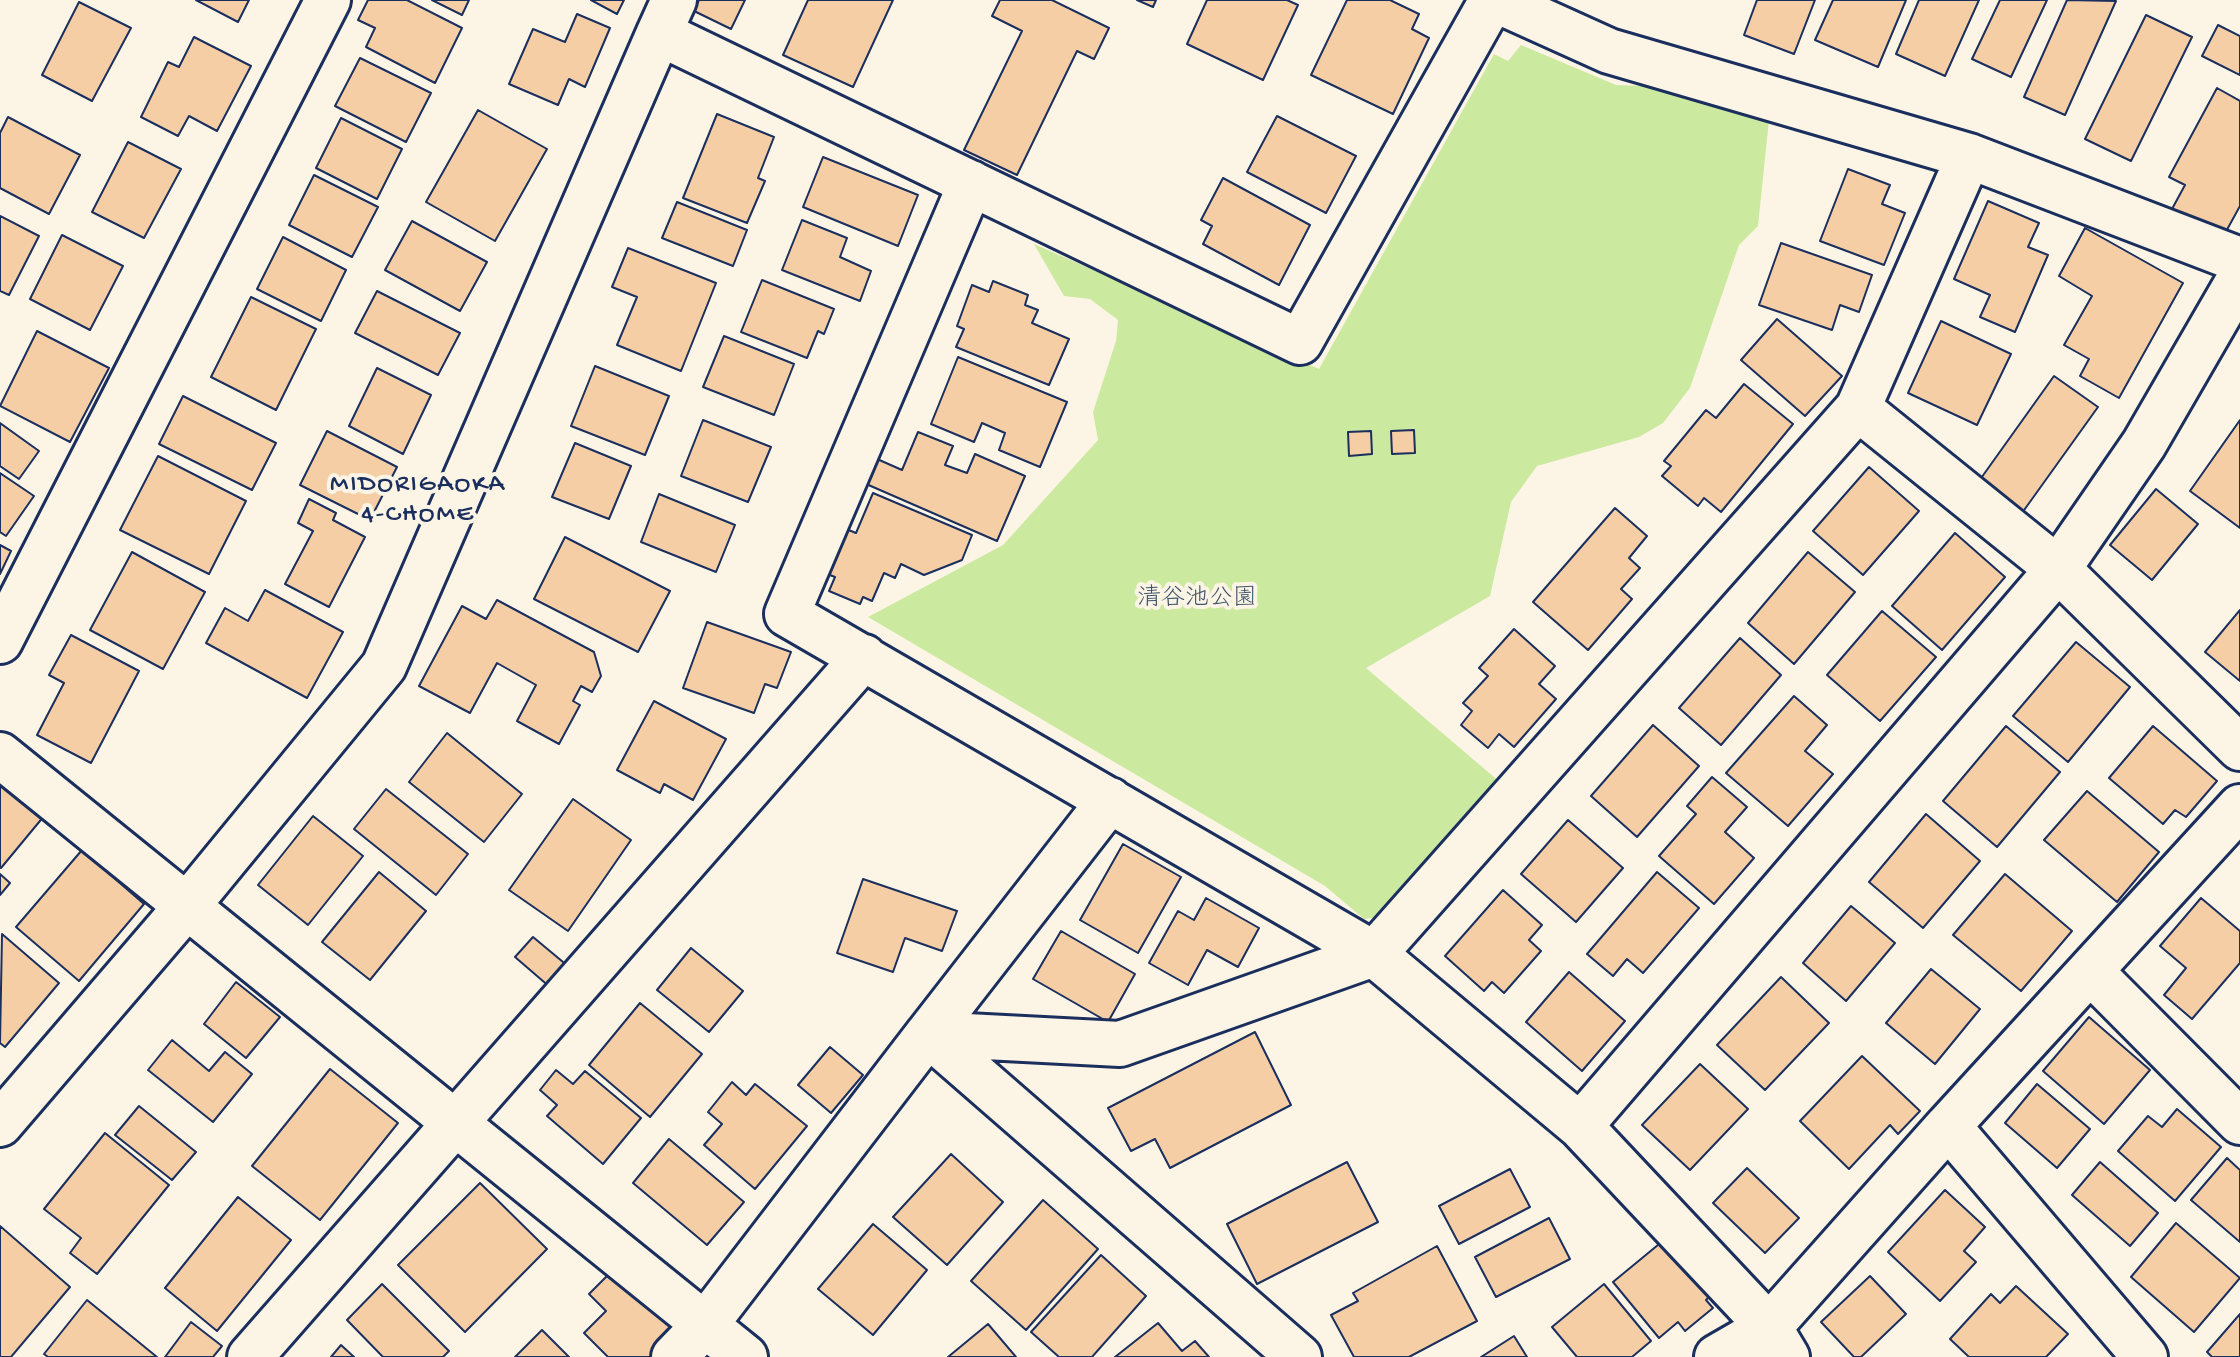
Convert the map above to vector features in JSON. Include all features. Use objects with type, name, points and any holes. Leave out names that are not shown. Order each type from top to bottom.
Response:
[{"type":"street","points":[[0,641],[328,0]]},
{"type":"street","points":[[0,1124],[187,906],[384,666],[666,17],[971,183],[1300,342],[1494,0],[1609,51],[1969,156],[2240,260]]},
{"type":"street","points":[[928,1034],[1120,1044],[1374,954],[1858,408],[1969,156]]},
{"type":"street","points":[[971,183],[787,614],[1374,954],[1580,1126],[1778,1342]]},
{"type":"street","points":[[1580,1126],[2058,569],[2144,444],[2240,278]]},
{"type":"street","points":[[1858,408],[2058,569],[2240,748]]},
{"type":"street","points":[[250,1357],[864,657]]},
{"type":"street","points":[[0,755],[745,1357]]},
{"type":"street","points":[[674,1357],[705,1325],[1110,800]]},
{"type":"street","points":[[1717,1357],[1778,1342],[1948,1126],[2240,807]]},
{"type":"street","points":[[2090,971],[2240,1122]]},
{"type":"street","points":[[928,1034],[1299,1357]]},
{"type":"street","points":[[1948,1126],[2145,1357]]},
{"type":"green space","name":"清谷池公園","points":[[1521,45],[1616,85],[1674,87],[1769,120],[1758,226],[1739,245],[1690,388],[1663,423],[1639,437],[1537,466],[1511,502],[1490,596],[1366,668],[1501,783],[1387,916],[1364,919],[1325,886],[868,617],[1003,545],[1098,440],[1093,412],[1116,341],[1118,320],[1090,299],[1064,296],[1034,244],[1319,369],[1494,54],[1508,61]]},
{"type":"building","points":[[196,0],[249,0],[238,22]]},
{"type":"building","points":[[368,0],[407,0],[462,28],[435,83],[366,47],[375,28],[358,20]]},
{"type":"building","points":[[432,0],[469,0],[462,15]]},
{"type":"building","points":[[591,0],[624,0],[617,14]]},
{"type":"building","points":[[699,0],[745,0],[731,29],[694,11]]},
{"type":"building","points":[[808,0],[893,0],[853,87],[783,55]]},
{"type":"building","points":[[1000,0],[1052,0],[1109,28],[1094,59],[1077,51],[1017,175],[964,150],[1022,31],[992,16]]},
{"type":"building","points":[[1137,0],[1156,0],[1153,7]]},
{"type":"building","points":[[1207,0],[1287,0],[1298,5],[1263,80],[1187,44]]},
{"type":"building","points":[[1347,0],[1390,0],[1419,14],[1412,29],[1429,38],[1393,114],[1311,75]]},
{"type":"building","points":[[1757,0],[1815,0],[1794,54],[1744,35]]},
{"type":"building","points":[[1833,0],[1906,0],[1878,67],[1815,40]]},
{"type":"building","points":[[1919,0],[1979,0],[1945,76],[1896,54]]},
{"type":"building","points":[[2000,0],[2047,0],[2011,77],[1972,59]]},
{"type":"building","points":[[2067,0],[2116,1],[2065,115],[2024,97]]},
{"type":"building","points":[[79,2],[131,28],[92,101],[42,75]]},
{"type":"building","points":[[577,14],[610,28],[585,87],[569,79],[558,105],[509,84],[533,29],[565,42]]},
{"type":"building","points":[[2146,15],[2192,37],[2131,161],[2085,139]]},
{"type":"building","points":[[2218,25],[2240,36],[2240,75],[2202,56]]},
{"type":"building","points":[[194,37],[251,66],[217,131],[189,116],[178,136],[141,117],[168,62],[179,67]]},
{"type":"building","points":[[360,58],[431,93],[406,142],[335,106]]},
{"type":"building","points":[[2217,88],[2240,101],[2240,206],[2223,237],[2172,209],[2185,185],[2169,177]]},
{"type":"building","points":[[478,110],[547,149],[495,241],[426,202]]},
{"type":"building","points":[[717,114],[774,137],[758,178],[765,181],[747,223],[683,198]]},
{"type":"building","points":[[1277,116],[1356,156],[1326,213],[1247,172]]},
{"type":"building","points":[[8,117],[80,155],[49,214],[0,188],[0,133]]},
{"type":"building","points":[[341,118],[402,149],[377,199],[316,168]]},
{"type":"building","points":[[128,142],[181,169],[144,238],[92,212]]},
{"type":"building","points":[[823,157],[918,195],[898,246],[803,207]]},
{"type":"building","points":[[1848,169],[1890,185],[1882,204],[1905,213],[1884,265],[1820,241]]},
{"type":"building","points":[[314,175],[378,207],[352,257],[289,225]]},
{"type":"building","points":[[1223,178],[1310,225],[1279,285],[1203,244],[1212,226],[1201,220]]},
{"type":"building","points":[[1988,201],[2039,223],[2028,247],[2048,255],[2015,332],[1980,317],[1990,295],[1954,279]]},
{"type":"building","points":[[677,202],[747,230],[733,266],[662,238]]},
{"type":"building","points":[[0,216],[39,236],[9,295],[0,291]]},
{"type":"building","points":[[802,220],[847,238],[840,257],[871,271],[860,301],[782,270]]},
{"type":"building","points":[[412,221],[487,262],[460,311],[385,270]]},
{"type":"building","points":[[2085,228],[2183,283],[2119,398],[2080,376],[2089,359],[2064,345],[2092,296],[2059,276]]},
{"type":"building","points":[[62,235],[123,266],[90,330],[30,299]]},
{"type":"building","points":[[283,237],[346,270],[321,321],[257,289]]},
{"type":"building","points":[[1781,243],[1872,275],[1859,312],[1840,305],[1832,330],[1759,305]]},
{"type":"building","points":[[628,248],[716,283],[681,371],[617,345],[637,297],[612,287]]},
{"type":"building","points":[[762,280],[834,309],[824,334],[818,331],[807,358],[741,332]]},
{"type":"building","points":[[993,281],[1028,295],[1025,305],[1038,310],[1032,323],[1069,339],[1049,385],[956,347],[964,329],[957,326],[972,285],[989,292]]},
{"type":"building","points":[[377,291],[460,333],[438,375],[355,333]]},
{"type":"building","points":[[251,297],[316,329],[276,410],[211,377]]},
{"type":"building","points":[[1777,319],[1842,376],[1805,416],[1741,360]]},
{"type":"building","points":[[1941,321],[2011,354],[1977,425],[1908,393]]},
{"type":"building","points":[[37,331],[109,368],[70,442],[0,406]]},
{"type":"building","points":[[724,336],[794,364],[774,415],[703,387]]},
{"type":"building","points":[[958,357],[1067,402],[1040,467],[999,450],[1005,433],[982,423],[974,442],[931,424]]},
{"type":"building","points":[[595,366],[669,396],[645,455],[571,426]]},
{"type":"building","points":[[377,368],[431,395],[403,454],[349,426]]},
{"type":"building","points":[[2054,376],[2098,407],[2022,513],[1979,481]]},
{"type":"building","points":[[1744,384],[1793,424],[1721,512],[1704,498],[1698,506],[1662,476],[1671,466],[1664,461],[1706,410],[1716,418]]},
{"type":"building","points":[[183,396],[276,443],[252,490],[159,444]]},
{"type":"building","points":[[703,420],[771,447],[748,502],[681,476]]},
{"type":"building","points":[[2240,420],[2240,528],[2190,491]]},
{"type":"building","points":[[0,423],[39,451],[19,479],[0,466]]},
{"type":"building","points":[[1414,430],[1415,453],[1392,454],[1391,431]]},
{"type":"building","points":[[327,431],[397,467],[370,520],[300,485]]},
{"type":"building","points":[[1371,431],[1372,454],[1349,456],[1348,432]]},
{"type":"building","points":[[918,432],[953,446],[945,465],[967,473],[975,454],[1025,476],[997,541],[857,480],[868,455],[902,470]]},
{"type":"building","points":[[575,443],[631,466],[609,519],[552,497]]},
{"type":"building","points":[[158,456],[246,501],[209,574],[120,530]]},
{"type":"building","points":[[1869,467],[1919,511],[1863,575],[1813,531]]},
{"type":"building","points":[[0,473],[34,496],[6,536],[0,532]]},
{"type":"building","points":[[2156,489],[2198,524],[2152,580],[2110,545]]},
{"type":"building","points":[[873,493],[972,535],[962,560],[924,575],[901,564],[895,578],[884,573],[872,601],[863,597],[860,604],[829,591],[835,577],[822,572],[841,527],[856,533]]},
{"type":"building","points":[[659,494],[735,525],[716,572],[641,542]]},
{"type":"building","points":[[309,499],[336,513],[333,520],[365,537],[329,607],[285,584],[313,531],[298,523]]},
{"type":"building","points":[[1615,508],[1647,536],[1629,558],[1640,568],[1621,589],[1632,599],[1588,650],[1533,602]]},
{"type":"building","points":[[1955,533],[2005,577],[1942,650],[1892,606]]},
{"type":"building","points":[[565,537],[670,591],[638,652],[534,599]]},
{"type":"building","points":[[0,545],[11,551],[0,574]]},
{"type":"building","points":[[132,552],[205,592],[163,669],[90,630]]},
{"type":"building","points":[[1808,552],[1855,592],[1794,664],[1748,623]]},
{"type":"building","points":[[265,590],[343,632],[307,698],[206,643],[225,608],[248,621]]},
{"type":"building","points":[[497,600],[594,652],[601,676],[592,692],[581,686],[573,701],[580,705],[559,744],[517,721],[536,685],[497,663],[470,713],[419,686],[462,606],[486,619]]},
{"type":"building","points":[[2240,610],[2240,681],[2205,652]]},
{"type":"building","points":[[1882,611],[1936,657],[1880,721],[1827,675]]},
{"type":"building","points":[[707,622],[791,652],[777,688],[765,684],[754,713],[683,688]]},
{"type":"building","points":[[1514,629],[1555,666],[1539,684],[1556,699],[1514,747],[1499,734],[1488,748],[1461,725],[1472,711],[1463,703],[1488,676],[1479,668]]},
{"type":"building","points":[[71,635],[139,671],[91,763],[37,735],[64,683],[49,675]]},
{"type":"building","points":[[1740,638],[1781,675],[1721,745],[1679,708]]},
{"type":"building","points":[[2076,642],[2130,687],[2068,762],[2013,716]]},
{"type":"building","points":[[1794,696],[1827,725],[1805,751],[1833,774],[1788,826],[1726,773]]},
{"type":"building","points":[[654,701],[726,739],[693,800],[664,784],[660,793],[617,770]]},
{"type":"building","points":[[1653,725],[1699,766],[1637,837],[1591,796]]},
{"type":"building","points":[[2006,726],[2060,772],[1997,847],[1943,801]]},
{"type":"building","points":[[2153,726],[2217,781],[2186,817],[2175,810],[2163,824],[2109,778]]},
{"type":"building","points":[[447,733],[522,794],[484,842],[409,782]]},
{"type":"building","points":[[0,769],[49,810],[1,868],[0,867]]},
{"type":"building","points":[[1712,777],[1747,807],[1725,832],[1754,858],[1714,904],[1659,856],[1696,814],[1687,806]]},
{"type":"building","points":[[386,789],[468,854],[436,895],[354,829]]},
{"type":"building","points":[[2087,791],[2159,852],[2117,902],[2044,840]]},
{"type":"building","points":[[573,799],[631,840],[568,931],[509,890]]},
{"type":"building","points":[[1926,814],[1980,861],[1923,928],[1869,882]]},
{"type":"building","points":[[313,816],[363,856],[308,925],[258,885]]},
{"type":"building","points":[[1568,820],[1623,868],[1576,922],[1521,874]]},
{"type":"building","points":[[1123,844],[1181,877],[1138,953],[1080,920]]},
{"type":"building","points":[[82,850],[144,904],[79,981],[16,927]]},
{"type":"building","points":[[379,872],[426,911],[370,980],[322,942]]},
{"type":"building","points":[[1657,872],[1699,908],[1643,973],[1627,959],[1613,976],[1587,954]]},
{"type":"building","points":[[0,874],[10,883],[0,895]]},
{"type":"building","points":[[2005,874],[2072,931],[2021,991],[1953,935]]},
{"type":"building","points":[[863,879],[957,911],[942,951],[905,938],[893,972],[837,953]]},
{"type":"building","points":[[1503,890],[1542,925],[1529,940],[1541,951],[1504,993],[1492,982],[1484,991],[1445,956]]},
{"type":"building","points":[[1206,898],[1259,928],[1238,967],[1207,950],[1188,985],[1149,963],[1178,911],[1194,920]]},
{"type":"building","points":[[2201,898],[2240,931],[2240,963],[2192,1019],[2164,995],[2186,968],[2160,946]]},
{"type":"building","points":[[1851,906],[1895,943],[1846,1001],[1803,963]]},
{"type":"building","points":[[1061,931],[1135,974],[1108,1022],[1033,979]]},
{"type":"building","points":[[2,934],[59,983],[5,1047],[0,1043]]},
{"type":"building","points":[[533,937],[569,967],[551,988],[515,957]]},
{"type":"building","points":[[691,948],[743,991],[709,1032],[657,990]]},
{"type":"building","points":[[1931,969],[1980,1009],[1935,1064],[1886,1023]]},
{"type":"building","points":[[1569,972],[1625,1021],[1582,1071],[1526,1022]]},
{"type":"building","points":[[1781,977],[1829,1023],[1765,1090],[1717,1045]]},
{"type":"building","points":[[236,982],[280,1017],[246,1058],[204,1024]]},
{"type":"building","points":[[640,1003],[702,1054],[650,1117],[589,1065]]},
{"type":"building","points":[[2089,1017],[2150,1070],[2104,1124],[2043,1071]]},
{"type":"building","points":[[1255,1032],[1291,1105],[1170,1168],[1155,1139],[1131,1151],[1108,1108]]},
{"type":"building","points":[[172,1040],[209,1071],[225,1052],[252,1074],[213,1122],[148,1070]]},
{"type":"building","points":[[830,1047],[863,1075],[831,1113],[798,1085]]},
{"type":"building","points":[[1862,1056],[1920,1111],[1898,1134],[1890,1125],[1849,1169],[1800,1121]]},
{"type":"building","points":[[1700,1064],[1748,1109],[1690,1170],[1642,1125]]},
{"type":"building","points":[[330,1069],[398,1123],[320,1220],[252,1166]]},
{"type":"building","points":[[556,1070],[573,1084],[585,1071],[641,1118],[603,1164],[547,1116],[557,1105],[540,1090]]},
{"type":"building","points":[[732,1082],[746,1095],[755,1084],[807,1126],[755,1189],[704,1145],[722,1124],[708,1112]]},
{"type":"building","points":[[2037,1084],[2090,1129],[2057,1168],[2005,1123]]},
{"type":"building","points":[[139,1106],[196,1152],[172,1180],[115,1135]]},
{"type":"building","points":[[2177,1109],[2221,1147],[2175,1201],[2118,1151],[2148,1116],[2162,1127]]},
{"type":"building","points":[[105,1133],[169,1185],[97,1274],[70,1253],[81,1238],[44,1209]]},
{"type":"building","points":[[669,1139],[744,1202],[707,1245],[633,1183]]},
{"type":"building","points":[[951,1154],[1003,1202],[947,1265],[893,1217]]},
{"type":"building","points":[[2227,1158],[2240,1170],[2240,1242],[2191,1200]]},
{"type":"building","points":[[1347,1162],[1378,1222],[1257,1284],[1227,1224]]},
{"type":"building","points":[[2100,1162],[2158,1213],[2130,1246],[2072,1195]]},
{"type":"building","points":[[1747,1168],[1799,1218],[1765,1253],[1713,1203]]},
{"type":"building","points":[[1510,1169],[1530,1207],[1459,1244],[1439,1206]]},
{"type":"building","points":[[480,1183],[547,1249],[465,1332],[398,1265]]},
{"type":"building","points":[[1945,1190],[1985,1227],[1964,1251],[1976,1262],[1940,1301],[1888,1252]]},
{"type":"building","points":[[238,1197],[291,1240],[217,1331],[165,1288]]},
{"type":"building","points":[[1043,1200],[1098,1249],[1026,1330],[971,1281]]},
{"type":"building","points":[[1549,1218],[1570,1259],[1496,1297],[1475,1257]]},
{"type":"building","points":[[2176,1223],[2240,1278],[2194,1332],[2131,1277]]},
{"type":"building","points":[[873,1224],[927,1270],[873,1335],[818,1289]]},
{"type":"building","points":[[0,1226],[70,1287],[11,1357],[0,1357]]},
{"type":"building","points":[[1664,1240],[1710,1296],[1706,1300],[1713,1308],[1685,1331],[1678,1322],[1659,1338],[1613,1282]]},
{"type":"building","points":[[1437,1246],[1477,1321],[1409,1357],[1354,1357],[1331,1315],[1358,1301],[1353,1293]]},
{"type":"building","points":[[1101,1255],[1146,1296],[1092,1357],[1059,1357],[1031,1332]]},
{"type":"building","points":[[614,1269],[680,1334],[659,1357],[608,1357],[584,1333],[606,1311],[589,1294]]},
{"type":"building","points":[[1870,1276],[1906,1314],[1861,1357],[1854,1357],[1821,1322]]},
{"type":"building","points":[[382,1284],[449,1351],[443,1357],[383,1357],[347,1320]]},
{"type":"building","points":[[1604,1284],[1651,1341],[1632,1357],[1577,1357],[1552,1327]]},
{"type":"building","points":[[2016,1286],[2068,1334],[2046,1357],[1969,1357],[1950,1339],[1991,1294],[2000,1303]]},
{"type":"building","points":[[87,1300],[157,1357],[48,1357],[44,1354]]},
{"type":"building","points":[[2240,1314],[2240,1357],[2212,1357],[2207,1352]]},
{"type":"building","points":[[191,1322],[222,1346],[213,1357],[165,1357]]},
{"type":"building","points":[[1158,1323],[1182,1351],[1195,1341],[1209,1357],[1115,1357]]},
{"type":"building","points":[[988,1324],[1016,1357],[948,1357]]},
{"type":"building","points":[[542,1330],[569,1357],[515,1357]]},
{"type":"building","points":[[1514,1336],[1527,1357],[1481,1357]]},
{"type":"building","points":[[341,1345],[354,1357],[331,1357]]},
{"type":"district","name":"MIDORIGAOKA 4-CHOME","points":[[418,501]]}]
